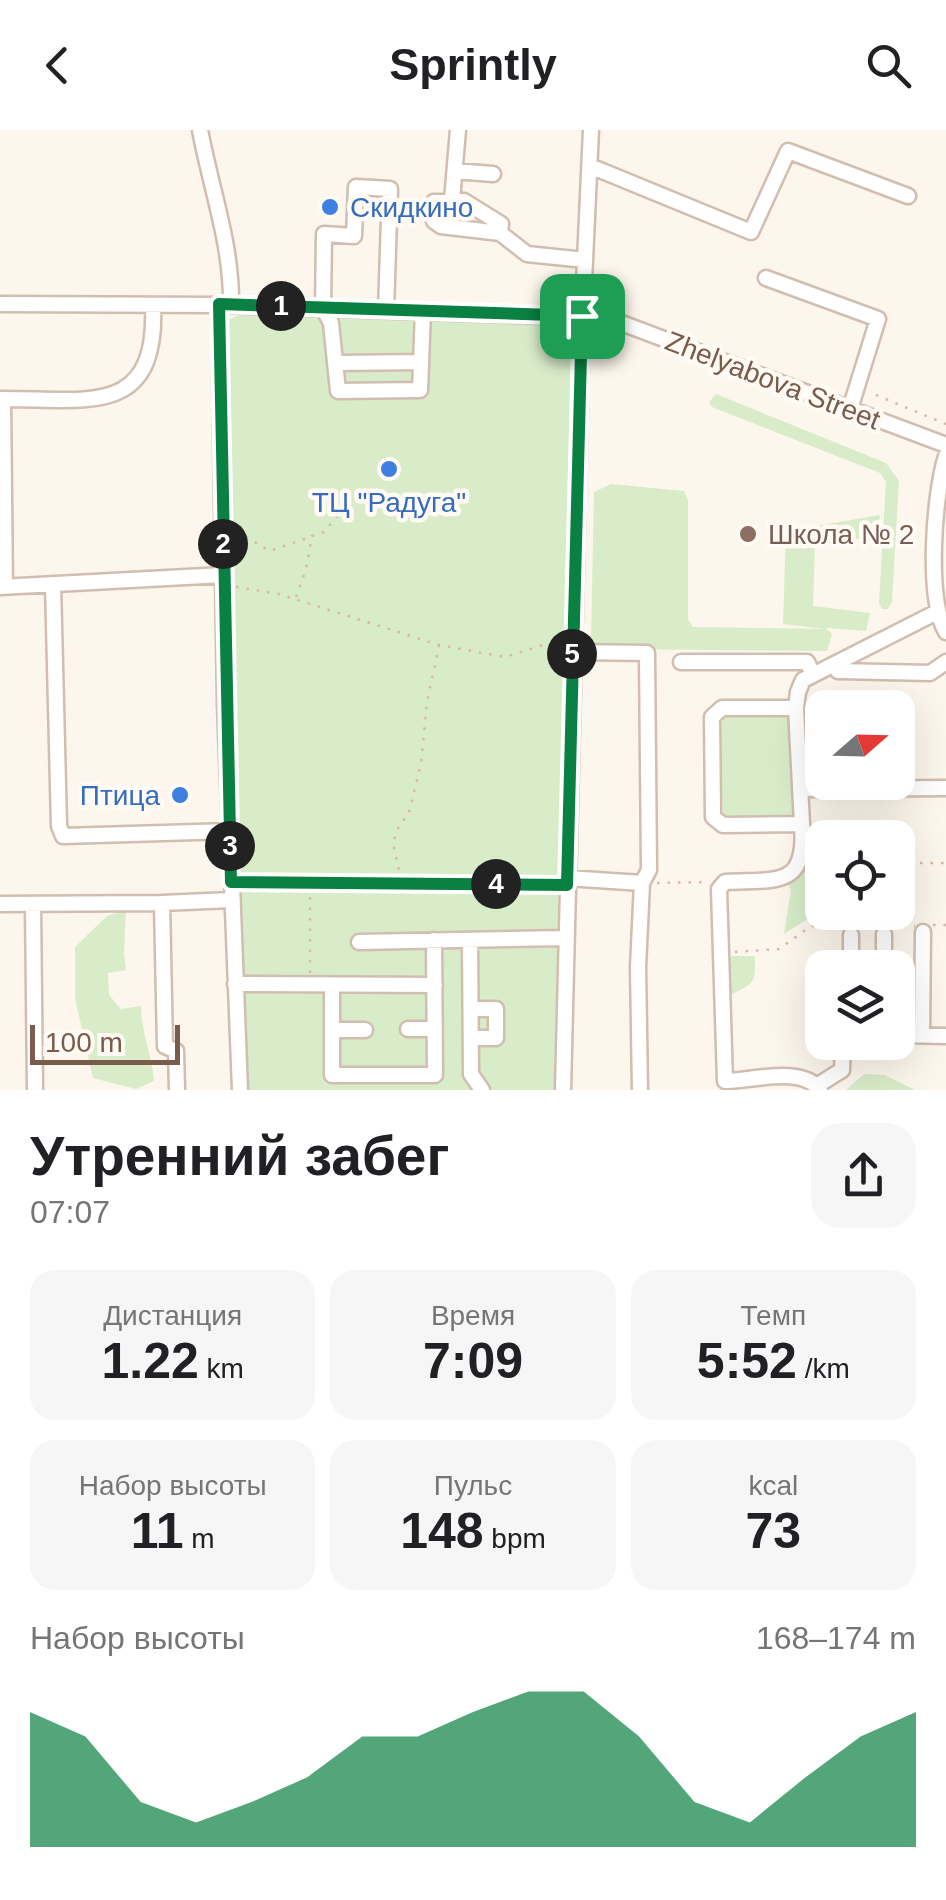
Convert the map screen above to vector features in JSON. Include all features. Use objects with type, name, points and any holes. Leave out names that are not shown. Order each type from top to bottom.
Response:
[{"type":"street","points":[[200,130],[227,250],[223,580],[240,1090]]},
{"type":"street","points":[[452,200],[458,130]]},
{"type":"street","points":[[563,1090],[582,316],[592,130]]},
{"type":"street","points":[[590,166],[751,232],[788,151],[908,196]]},
{"type":"street","points":[[454,171],[493,174]]},
{"type":"street","points":[[386,310],[390,189],[356,188],[354,236],[324,234],[323,308],[332,323],[338,392],[420,390],[423,311]]},
{"type":"street","points":[[500,233],[501,224],[476,206],[452,200],[434,202],[434,221],[442,226],[500,233],[527,254],[585,260]]},
{"type":"street","points":[[766,278],[878,319],[850,409]]},
{"type":"street","name":"Zhelyabova Street","points":[[0,304],[225,305],[582,316],[626,324],[946,445]]},
{"type":"street","points":[[154,305],[155,338],[151,354],[140,376],[127,389],[106,397],[2,399],[3,587],[223,580]]},
{"type":"street","points":[[338,363],[421,362]]},
{"type":"street","points":[[946,456],[936,492],[941,541],[937,612],[946,632]]},
{"type":"street","points":[[53,584],[63,836],[230,832]]},
{"type":"street","points":[[842,1060],[842,1070],[819,1087],[804,1078],[725,1086],[720,890],[725,882],[772,880],[794,872],[802,861],[796,708],[804,680],[937,612]]},
{"type":"street","points":[[572,652],[647,654],[649,870],[642,883],[638,967],[640,1090]]},
{"type":"street","points":[[681,662],[807,662],[813,674]]},
{"type":"street","points":[[834,664],[838,671],[930,673],[946,662]]},
{"type":"street","points":[[796,708],[722,708],[712,716],[714,817],[723,825],[802,824]]},
{"type":"street","points":[[799,755],[805,755]]},
{"type":"street","points":[[800,789],[946,788]]},
{"type":"street","points":[[567,881],[642,883]]},
{"type":"street","points":[[0,904],[231,900]]},
{"type":"street","points":[[162,903],[165,1046],[176,1051],[177,1090]]},
{"type":"street","points":[[33,905],[36,1090]]},
{"type":"street","points":[[922,1036],[923,932]]},
{"type":"street","points":[[884,934],[884,950]]},
{"type":"street","points":[[851,935],[851,950]]},
{"type":"street","points":[[358,942],[565,938]]},
{"type":"street","points":[[332,985],[332,1076],[435,1075],[434,940]]},
{"type":"street","points":[[470,940],[471,1074],[482,1090]]},
{"type":"street","points":[[235,984],[434,985]]},
{"type":"street","points":[[470,1009],[496,1009],[496,1038],[471,1038]]},
{"type":"street","points":[[408,1030],[435,1029]]},
{"type":"street","points":[[332,1030],[365,1030]]},
{"type":"street","points":[[915,1036],[946,1036]]},
{"type":"path","points":[[876,395],[946,424]]},
{"type":"path","points":[[227,538],[244,535],[269,551],[324,532],[342,510]]},
{"type":"path","points":[[296,599],[312,536]]},
{"type":"path","points":[[223,580],[440,645],[505,657],[543,645],[572,652]]},
{"type":"path","points":[[402,882],[394,842],[400,823],[408,816],[421,764],[427,702],[440,645]]},
{"type":"path","points":[[915,863],[946,863]]},
{"type":"path","points":[[310,881],[310,985]]},
{"type":"path","points":[[231,882],[567,881]]},
{"type":"path","points":[[642,883],[725,882]]},
{"type":"path","points":[[721,954],[779,949],[811,926],[946,925]]},
{"type":"green space","points":[[243,313],[554,322],[561,323],[571,336],[554,1090],[244,1090],[231,705],[226,321]]},
{"type":"green space","points":[[716,394],[886,463],[899,481],[892,602],[888,609],[882,609],[879,603],[886,482],[880,473],[712,407],[709,402]]},
{"type":"green space","points":[[611,484],[684,491],[688,500],[688,619],[693,627],[824,629],[783,624],[786,531],[880,515],[876,537],[815,544],[813,606],[870,613],[866,631],[826,628],[832,634],[827,651],[602,649],[591,641],[594,492]]},
{"type":"green space","points":[[792,711],[796,817],[723,820],[719,714]]},
{"type":"green space","points":[[805,864],[805,921],[784,934],[791,890],[787,882]]},
{"type":"green space","points":[[126,910],[126,970],[108,973],[109,995],[121,1009],[141,1006],[154,1081],[136,1089],[93,1078],[75,998],[75,947],[107,916]]},
{"type":"green space","points":[[730,956],[755,956],[755,972],[752,982],[730,995]]},
{"type":"green space","points":[[864,1074],[885,1075],[915,1090],[846,1090]]},
{"type":"place","name":"Скидкино","points":[[330,207]]},
{"type":"place","name":"ТЦ \"Радуга\"","points":[[389,469]]},
{"type":"place","name":"Школа № 2","points":[[748,534]]},
{"type":"place","name":"Птица","points":[[180,795]]},
{"type":"route","points":[[219,304],[582,316],[567,885],[231,882],[219,304]]}]
